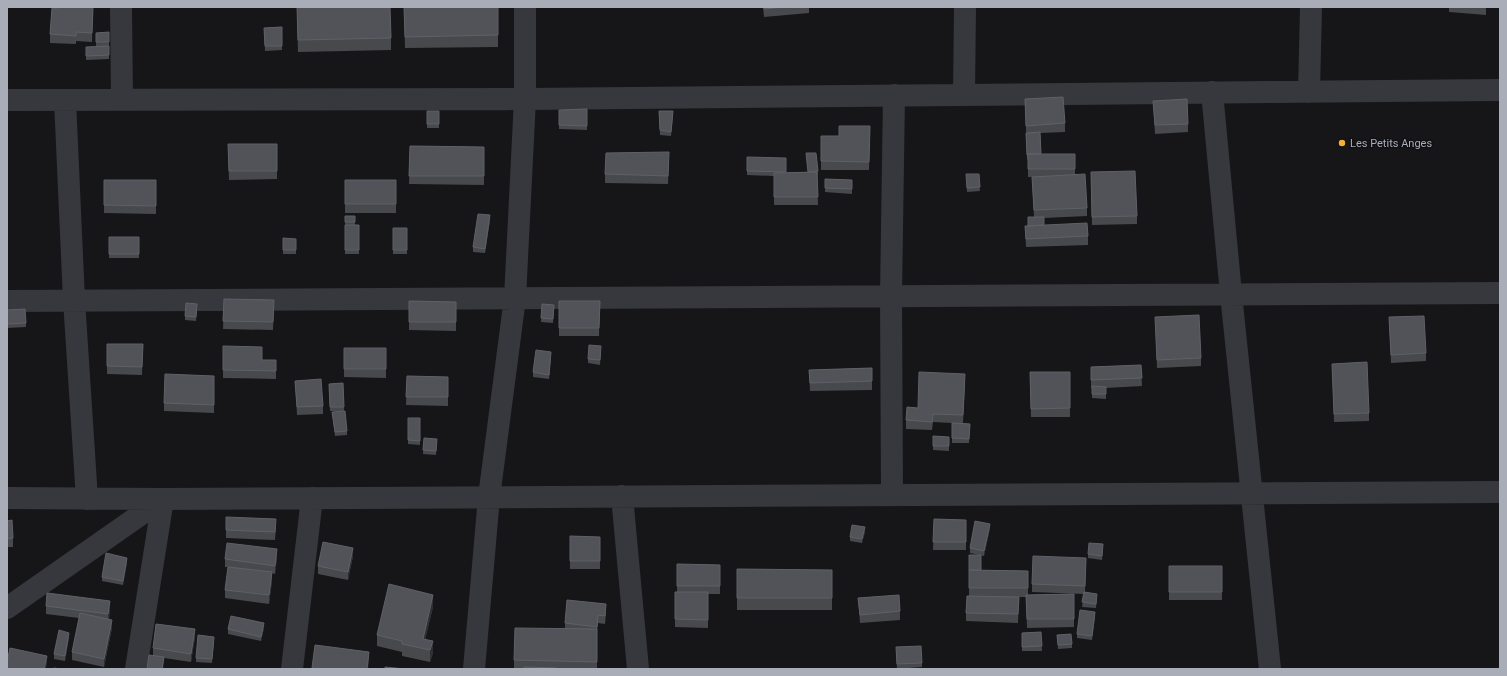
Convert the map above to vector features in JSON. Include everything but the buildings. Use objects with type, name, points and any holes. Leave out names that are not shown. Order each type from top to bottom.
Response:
[{"type":"street","points":[[121,7],[122,100]]},
{"type":"street","points":[[474,669],[489,497],[515,298],[525,99],[525,7]]},
{"type":"street","points":[[964,95],[965,7]]},
{"type":"street","points":[[1309,92],[1311,7]]},
{"type":"street","points":[[7,100],[525,99],[1500,90]]},
{"type":"street","points":[[1212,92],[1231,294],[1270,669]]},
{"type":"street","points":[[892,495],[891,296],[894,95]]},
{"type":"street","points":[[65,100],[74,300],[87,499]]},
{"type":"street","points":[[7,301],[1500,293]]},
{"type":"street","points":[[7,498],[163,499],[1500,492]]},
{"type":"street","points":[[622,496],[638,669]]},
{"type":"street","points":[[292,669],[312,498]]},
{"type":"street","points":[[7,608],[163,499]]},
{"type":"street","points":[[136,669],[163,499]]},
{"type":"place","name":"Les Petits Anges","points":[[1342,143]]}]
